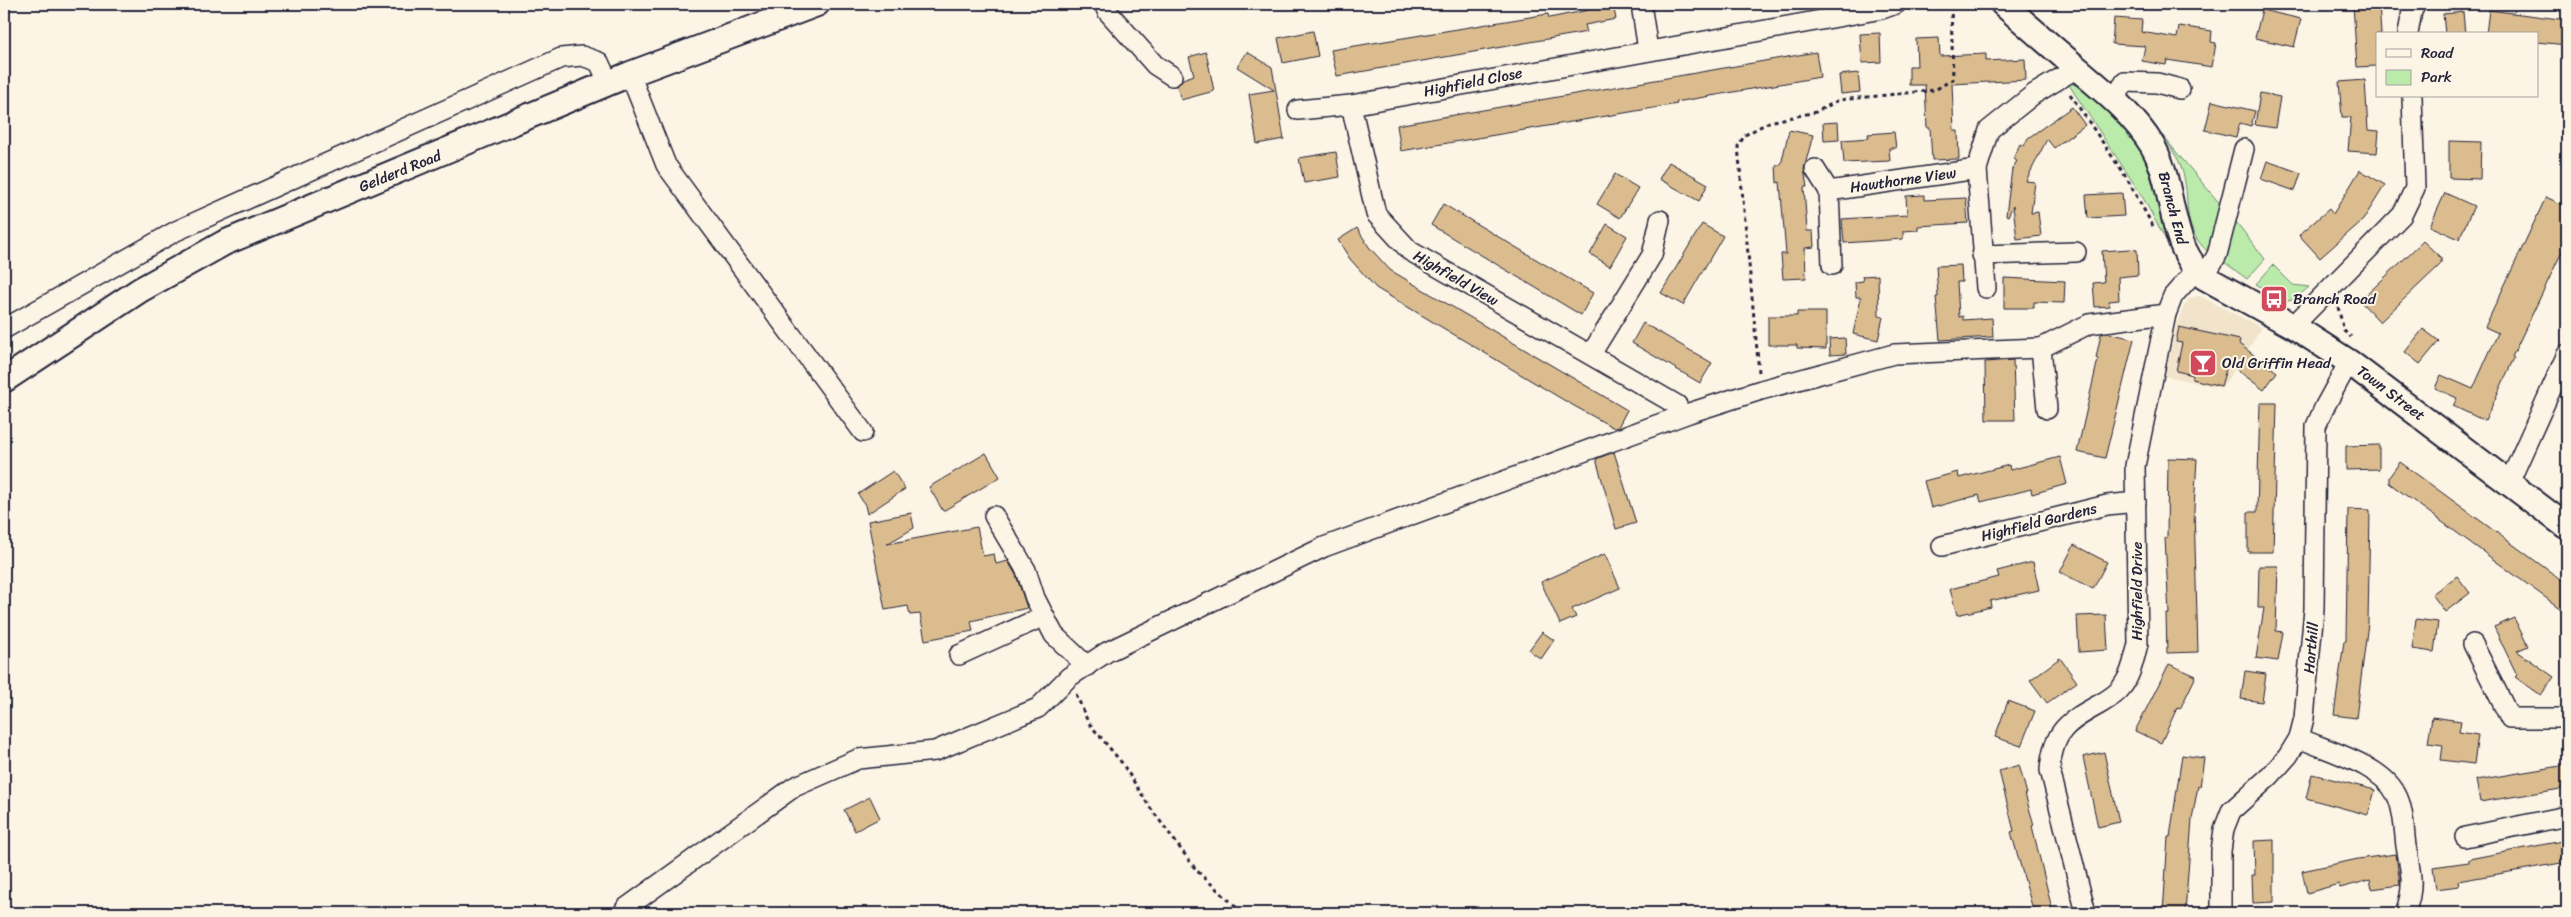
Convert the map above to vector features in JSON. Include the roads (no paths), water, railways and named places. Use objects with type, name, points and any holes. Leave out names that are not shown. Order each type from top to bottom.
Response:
[{"type":"main road","name":"Gelderd Road","points":[[4,380],[140,290],[224,243],[620,79],[817,4]]},
{"type":"main road","name":"Branch End","points":[[2003,4],[2068,74],[2114,99],[2134,120],[2152,146],[2166,175],[2173,220],[2182,248],[2200,274]]},
{"type":"main road","name":"Town Street","points":[[2200,274],[2293,326],[2353,352],[2509,483],[2567,528]]},
{"type":"street","points":[[1104,4],[1107,11],[1155,65],[1172,76]]},
{"type":"street","points":[[1641,4],[1648,50]]},
{"type":"street","name":"Highfield Close","points":[[1298,110],[1351,105],[1882,9],[1896,4]]},
{"type":"street","points":[[2408,32],[2412,11],[2416,4]]},
{"type":"street","points":[[4,329],[176,231],[561,58],[582,56],[599,62],[620,79],[666,164],[863,432]]},
{"type":"street","points":[[1986,288],[1977,169],[1989,130],[2034,94],[2068,74]]},
{"type":"street","points":[[2114,99],[2125,82],[2157,83],[2180,89]]},
{"type":"street","points":[[2293,326],[2402,215],[2415,188],[2412,98]]},
{"type":"street","name":"Highfield View","points":[[1351,105],[1376,214],[1410,252],[1591,354],[1677,406]]},
{"type":"street","points":[[2200,274],[2217,255],[2244,149]]},
{"type":"street","name":"Hawthorne View","points":[[1815,169],[1829,191],[1832,265]]},
{"type":"street","name":"Hawthorne View","points":[[1829,191],[1977,169]]},
{"type":"street","points":[[1591,354],[1652,255],[1660,220]]},
{"type":"street","points":[[1982,255],[2076,252]]},
{"type":"street","name":"Highfield Drive","points":[[2086,913],[2050,770],[2051,757],[2055,739],[2064,726],[2121,688],[2131,669],[2138,644],[2135,466],[2140,437],[2161,345],[2166,314],[2173,296],[2200,274]]},
{"type":"street","points":[[623,913],[626,908],[794,786],[858,759],[935,751],[1038,708],[1069,677],[1107,652],[1324,547],[1689,413],[1760,390],[1894,354],[2041,348],[2089,324],[2166,314]]},
{"type":"street","points":[[2041,348],[2047,409]]},
{"type":"street","name":"Harthill","points":[[2221,913],[2221,851],[2224,829],[2231,811],[2270,776],[2288,756],[2299,738],[2304,718],[2314,610],[2316,426],[2353,352]]},
{"type":"street","points":[[2509,483],[2562,380],[2567,354]]},
{"type":"street","name":"Highfield Gardens","points":[[1942,546],[2108,505],[2136,502]]},
{"type":"street","points":[[994,516],[1026,570],[1034,598],[1054,635],[1087,666]]},
{"type":"street","points":[[959,655],[1044,616]]},
{"type":"street","points":[[2473,644],[2510,718],[2567,718]]},
{"type":"street","points":[[2299,738],[2372,770],[2389,781],[2398,796],[2413,884],[2405,913]]},
{"type":"street","points":[[2465,837],[2567,816]]},
{"type":"place","name":"Branch Road","points":[[2274,299]]},
{"type":"place","name":"Old Griffin Head","points":[[2203,363]]}]
